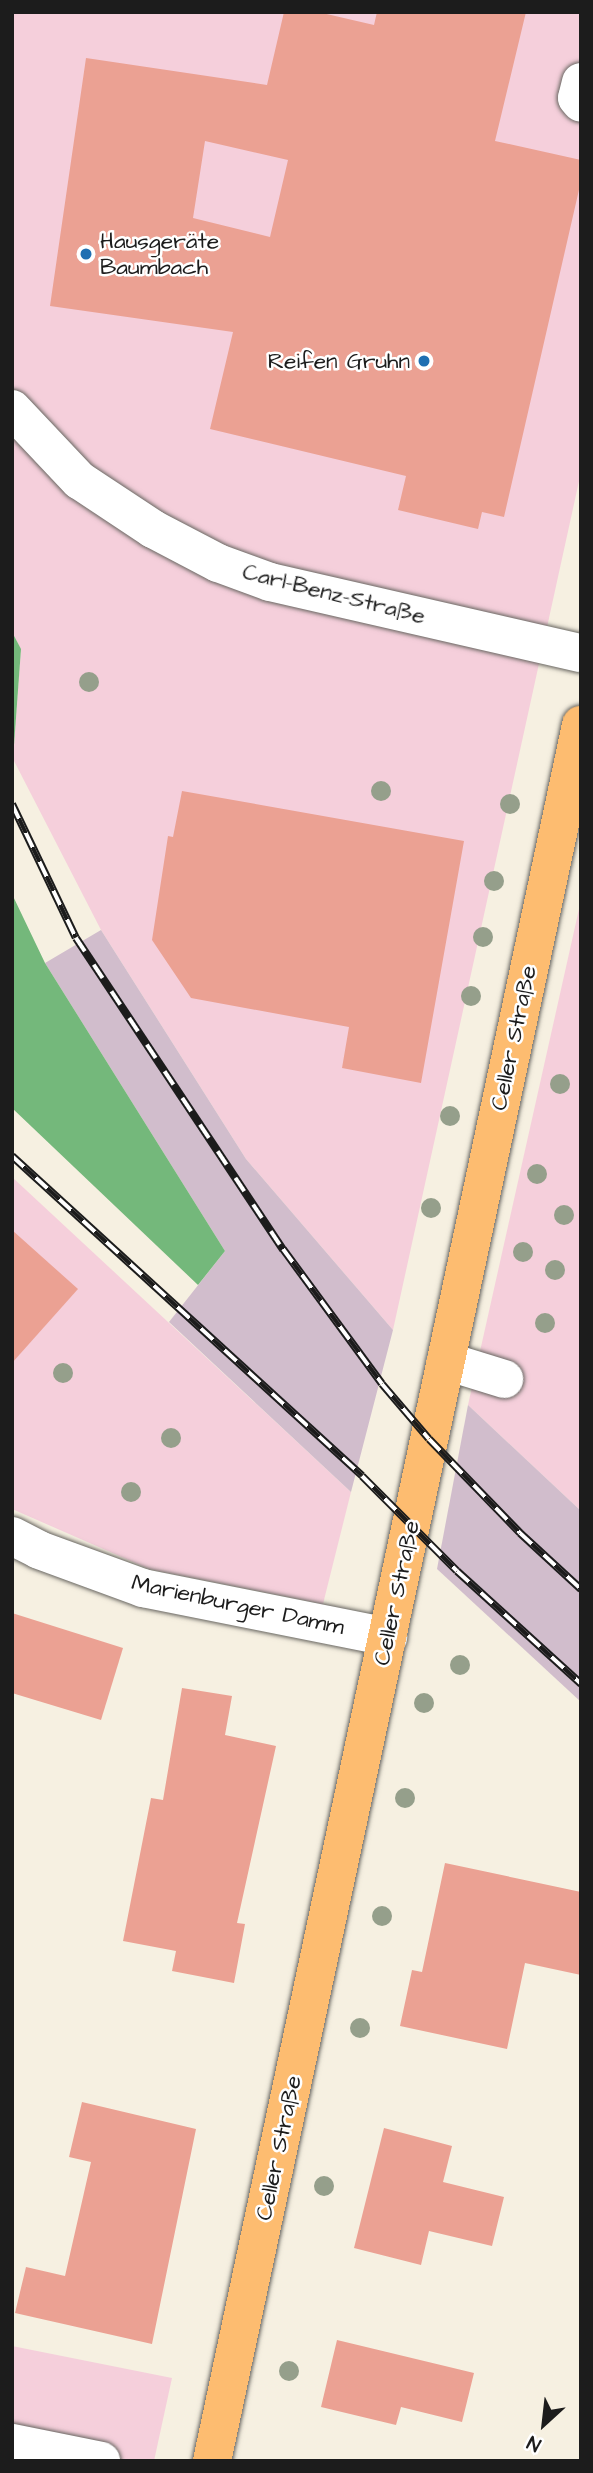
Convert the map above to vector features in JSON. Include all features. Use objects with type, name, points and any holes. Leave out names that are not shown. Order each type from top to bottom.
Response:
[{"type":"main road","name":"Celler Straße","points":[[212,2461],[446,1361],[569,838],[581,725]]},
{"type":"street","points":[[581,82],[578,98],[581,103]]},
{"type":"street","name":"Carl-Benz-Straße","points":[[12,409],[79,480],[153,529],[218,563],[270,582],[581,653]]},
{"type":"street","points":[[446,1361],[503,1379]]},
{"type":"street","name":"Marienburger Damm","points":[[12,1536],[39,1550],[143,1588],[387,1637]]},
{"type":"street","points":[[12,2443],[101,2461]]},
{"type":"shaded area","points":[[12,12],[581,12],[581,472],[393,1330],[246,1159],[101,930],[13,759],[21,649],[12,632]]},
{"type":"shaded area","points":[[581,900],[581,1511],[468,1405]]},
{"type":"shaded area","points":[[101,930],[246,1159],[393,1330],[351,1492],[169,1322],[225,1251],[45,963]]},
{"type":"shaded area","points":[[12,1177],[351,1492],[323,1604],[149,1569],[12,1509]]},
{"type":"shaded area","points":[[468,1405],[581,1511],[581,1702],[437,1569]]},
{"type":"shaded area","points":[[12,2346],[172,2378],[154,2461],[12,2461]]},
{"type":"green space","points":[[12,632],[21,649],[13,759],[12,757]]},
{"type":"green space","points":[[12,894],[45,963],[225,1251],[198,1285],[12,1108]]},
{"type":"building","points":[[284,12],[318,12],[374,25],[377,12],[526,12],[495,141],[581,160],[581,181],[504,517],[482,512],[478,529],[398,510],[406,476],[210,429],[233,332],[50,306],[86,58],[267,85]],"holes":[[[205,141],[288,160],[270,237],[193,218]]]},
{"type":"building","points":[[182,791],[464,841],[421,1083],[342,1068],[349,1027],[191,998],[152,940],[168,836],[173,837]]},
{"type":"building","points":[[12,1230],[78,1289],[12,1363]]},
{"type":"building","points":[[12,1613],[123,1648],[101,1720],[12,1693]]},
{"type":"building","points":[[182,1688],[232,1696],[225,1735],[276,1746],[237,1923],[245,1924],[234,1983],[172,1971],[176,1951],[123,1941],[151,1798],[163,1800]]},
{"type":"building","points":[[445,1863],[581,1892],[581,1975],[525,1963],[507,2049],[400,2026],[412,1970],[422,1972]]},
{"type":"building","points":[[82,2102],[196,2129],[152,2344],[15,2313],[26,2267],[65,2276],[91,2162],[69,2157]]},
{"type":"building","points":[[384,2128],[452,2146],[443,2182],[504,2197],[492,2246],[429,2231],[421,2265],[354,2248]]},
{"type":"building","points":[[337,2340],[474,2373],[462,2422],[401,2407],[396,2425],[321,2407]]},
{"type":"railway","points":[[12,804],[76,938],[283,1249],[382,1384],[429,1439],[520,1533],[581,1589]]},
{"type":"railway","points":[[12,1156],[362,1476],[457,1571],[581,1684]]},
{"type":"place","name":"Hausgeräte Baumbach","points":[[86,254]]},
{"type":"place","name":"Reifen Gruhn","points":[[424,361]]}]
